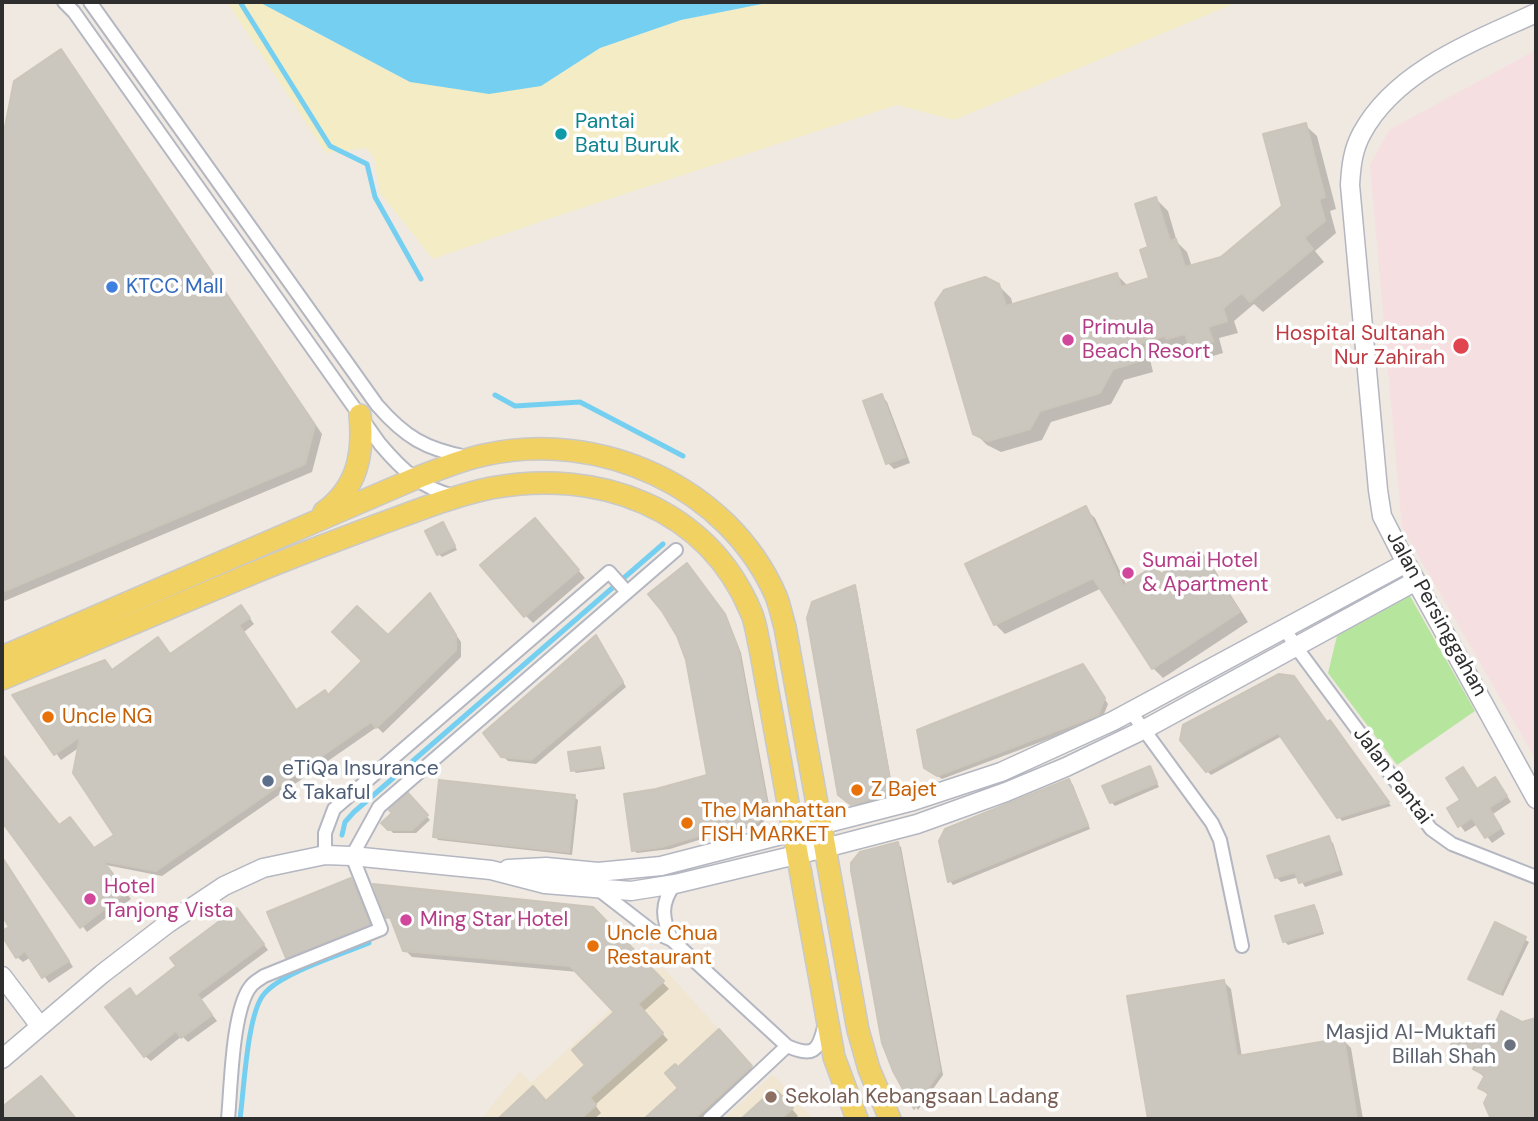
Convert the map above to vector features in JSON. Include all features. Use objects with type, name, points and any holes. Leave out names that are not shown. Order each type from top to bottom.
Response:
[{"type":"main road","points":[[296,531],[337,503],[350,485],[360,451],[360,415]]},
{"type":"main road","points":[[2,657],[471,458],[551,448],[580,450],[644,467],[700,501],[727,526],[758,566],[776,596],[785,627],[858,1030],[869,1069],[890,1119]]},
{"type":"main road","points":[[2,680],[282,561],[458,496],[491,488],[530,484],[579,485],[602,489],[665,511],[695,533],[720,557],[752,613],[834,1057],[857,1119]]},
{"type":"street","points":[[64,2],[395,462],[414,480],[458,496]]},
{"type":"street","points":[[90,2],[377,405],[394,424],[424,445],[439,452],[471,458]]},
{"type":"street","name":"Jalan Persinggahan","points":[[1536,13],[1450,55],[1403,85],[1386,100],[1361,134],[1352,160],[1350,184],[1382,516],[1536,799]]},
{"type":"street","points":[[352,856],[379,807],[676,550]]},
{"type":"street","points":[[491,870],[547,867],[598,872],[661,866],[913,801],[1001,772],[1130,712],[1406,563]]},
{"type":"street","points":[[325,855],[325,833],[334,809],[609,572],[627,592]]},
{"type":"street","points":[[2,1059],[166,925],[224,886],[263,867],[325,855],[352,856],[491,870],[545,884],[631,891],[675,884],[797,855],[917,824],[1066,767],[1145,729],[1416,581]]},
{"type":"street","name":"Jalan Pantai","points":[[1285,629],[1431,829],[1452,844],[1536,877]]},
{"type":"street","points":[[1130,712],[1212,823],[1220,840],[1241,946]]},
{"type":"street","points":[[228,1119],[241,1006],[251,986],[264,976],[381,929],[352,856]]},
{"type":"street","points":[[672,940],[664,920],[663,907],[675,884]]},
{"type":"street","points":[[599,890],[652,931],[672,940],[788,1046],[805,1053],[815,1050],[820,1043],[826,1017]]},
{"type":"street","points":[[2,976],[40,1026]]},
{"type":"street","points":[[709,1119],[788,1046]]},
{"type":"shaded area","name":"Hospital Sultanah Nur Zahirah","points":[[1536,50],[1536,760],[1402,527],[1370,165],[1389,130]]},
{"type":"shaded area","points":[[660,964],[757,1072],[705,1119],[481,1119],[520,1071],[531,1083]]},
{"type":"shaded area","name":"Sekolah Kebangsaan Ladang","points":[[773,1074],[814,1119],[723,1119]]},
{"type":"green space","points":[[1410,596],[1475,711],[1397,765],[1328,673],[1337,636]]},
{"type":"sand","name":"Pantai Batu Buruk","points":[[227,2],[259,2],[410,82],[541,86],[600,48],[681,20],[772,2],[1238,2],[954,120],[897,105],[433,259],[380,193],[374,158],[366,148],[326,153]]},
{"type":"water","points":[[259,2],[772,2],[681,20],[600,48],[541,86],[489,94],[410,82]]},
{"type":"building","name":"KTCC Mall","points":[[61,49],[315,425],[305,464],[2,592],[2,142],[14,81]]},
{"type":"building","points":[[1306,123],[1325,197],[1319,199],[1325,221],[1304,238],[1313,249],[1250,302],[1242,293],[1223,308],[1227,321],[1208,327],[1213,341],[1190,348],[1185,334],[1166,339],[1165,336],[1138,344],[1143,360],[1113,369],[1100,393],[1040,411],[1030,429],[988,441],[973,434],[935,303],[944,290],[985,277],[999,284],[1006,306],[1117,273],[1121,287],[1149,278],[1140,250],[1148,247],[1135,204],[1156,197],[1170,241],[1176,239],[1185,267],[1221,257],[1282,206],[1263,134]]},
{"type":"building","points":[[882,394],[905,457],[886,464],[863,401]]},
{"type":"building","points":[[1086,506],[1123,586],[1155,565],[1161,574],[1199,549],[1240,612],[1152,669],[1093,578],[994,625],[965,564]]},
{"type":"building","points":[[535,518],[579,570],[524,617],[480,565]]},
{"type":"building","points":[[443,522],[455,546],[437,555],[425,531]]},
{"type":"building","points":[[687,563],[725,614],[738,648],[766,800],[765,811],[758,822],[662,847],[632,851],[624,794],[656,789],[707,775],[686,660],[677,636],[648,594]]},
{"type":"building","points":[[855,585],[892,792],[851,805],[838,795],[807,618],[812,602]]},
{"type":"building","points":[[430,593],[456,635],[456,650],[392,713],[376,728],[371,722],[156,871],[103,861],[127,892],[80,928],[2,822],[2,754],[59,825],[70,817],[94,848],[114,835],[73,773],[80,737],[54,755],[12,695],[105,660],[112,670],[158,637],[170,654],[241,605],[250,618],[239,625],[296,710],[325,690],[328,695],[362,661],[332,632],[357,606],[388,635]]},
{"type":"building","points":[[596,635],[623,682],[531,760],[501,757],[483,733]]},
{"type":"building","points":[[1083,664],[1105,698],[1098,715],[937,776],[924,768],[917,730]]},
{"type":"building","points":[[1279,674],[1294,676],[1327,722],[1330,720],[1389,802],[1337,818],[1278,733],[1206,772],[1180,740],[1183,725]]},
{"type":"building","points":[[600,747],[602,766],[571,771],[568,752]]},
{"type":"building","points":[[1150,766],[1157,783],[1110,803],[1102,786]]},
{"type":"building","points":[[1463,767],[1477,789],[1495,777],[1507,796],[1489,808],[1501,828],[1485,838],[1472,818],[1458,827],[1447,808],[1460,800],[1446,778]]},
{"type":"building","points":[[1069,779],[1088,825],[948,882],[939,841],[945,829]]},
{"type":"building","points":[[439,780],[575,795],[569,852],[433,837]]},
{"type":"building","points":[[408,793],[428,815],[412,830],[388,830],[381,823],[392,813],[389,810]]},
{"type":"building","points":[[1329,836],[1339,870],[1299,883],[1295,872],[1275,878],[1267,856]]},
{"type":"building","points":[[898,842],[940,1071],[914,1109],[893,1071],[882,1043],[851,870],[851,863],[860,852]]},
{"type":"building","points":[[2,857],[69,961],[42,978],[25,951],[16,958],[2,936],[2,931],[9,927],[2,915]]},
{"type":"building","points":[[351,878],[370,924],[286,958],[267,912]]},
{"type":"building","points":[[373,884],[593,907],[664,981],[638,1004],[663,1033],[590,1098],[596,1105],[581,1119],[498,1119],[533,1086],[546,1101],[585,1065],[572,1050],[614,1012],[570,966],[403,951]]},
{"type":"building","points":[[1314,905],[1322,931],[1283,942],[1275,916]]},
{"type":"building","points":[[237,908],[264,944],[197,994],[212,1015],[181,1038],[176,1031],[144,1057],[105,1007],[130,988],[136,997],[176,966],[170,958]]},
{"type":"building","points":[[1495,922],[1526,937],[1500,994],[1468,979]]},
{"type":"building","points":[[1224,980],[1237,1056],[1344,1038],[1357,1119],[1148,1119],[1127,996]]},
{"type":"building","name":"Masjid Al-Muktafi Billah Shah","points":[[1501,1011],[1522,1022],[1536,1018],[1536,1119],[1491,1119],[1484,1103],[1489,1093],[1478,1088],[1485,1075],[1473,1069],[1478,1058],[1451,1045],[1460,1026],[1488,1039]]},
{"type":"building","points":[[719,1029],[752,1066],[694,1119],[644,1119],[678,1088],[665,1073],[675,1064],[678,1067]]},
{"type":"building","points":[[41,1076],[76,1119],[2,1119],[2,1107]]},
{"type":"building","points":[[772,1091],[777,1091],[793,1108],[781,1119],[741,1119]]},
{"type":"waterway","points":[[240,2],[330,146],[367,164],[375,197],[421,279]]},
{"type":"waterway","points":[[495,395],[515,406],[580,402],[683,456]]},
{"type":"waterway","points":[[342,835],[345,822],[354,812],[663,544]]},
{"type":"waterway","points":[[240,1119],[250,1035],[258,1004],[264,994],[272,986],[298,972],[369,943]]},
{"type":"place","name":"Pantai Batu Buruk","points":[[561,134]]},
{"type":"place","name":"KTCC Mall","points":[[112,287]]},
{"type":"place","name":"Primula Beach Resort","points":[[1068,340]]},
{"type":"place","name":"Hospital Sultanah Nur Zahirah","points":[[1461,346]]},
{"type":"place","name":"Sumai Hotel & Apartment","points":[[1128,573]]},
{"type":"place","name":"Uncle NG","points":[[48,717]]},
{"type":"place","name":"eTiQa Insurance & Takaful","points":[[268,781]]},
{"type":"place","name":"Z Bajet","points":[[857,790]]},
{"type":"place","name":"The Manhattan FISH MARKET","points":[[687,823]]},
{"type":"place","name":"Hotel Tanjong Vista","points":[[90,899]]},
{"type":"place","name":"Ming Star Hotel","points":[[406,920]]},
{"type":"place","name":"Uncle Chua Restaurant","points":[[593,946]]},
{"type":"place","name":"Masjid Al-Muktafi Billah Shah","points":[[1510,1045]]},
{"type":"place","name":"Sekolah Kebangsaan Ladang","points":[[771,1097]]}]
